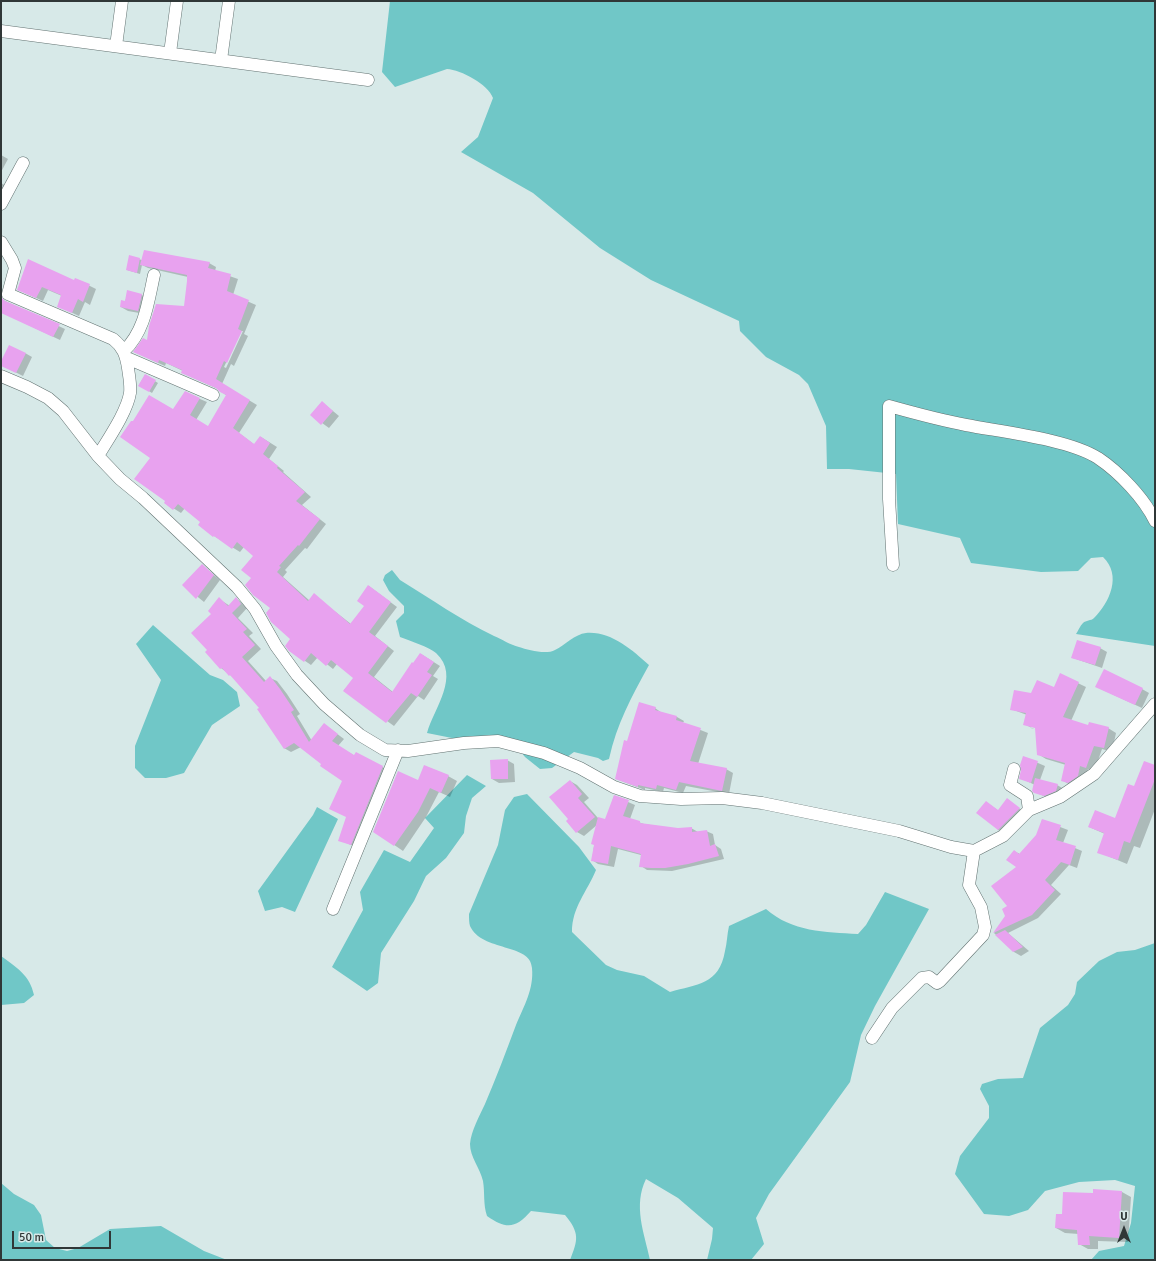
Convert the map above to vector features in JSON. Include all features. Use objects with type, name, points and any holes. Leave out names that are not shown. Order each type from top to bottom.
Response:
[{"type":"street","points":[[116,46],[122,1]]},
{"type":"street","points":[[170,53],[177,1]]},
{"type":"street","points":[[221,60],[229,1]]},
{"type":"street","points":[[1,30],[368,80]]},
{"type":"street","points":[[1,204],[23,163]]},
{"type":"street","points":[[1,242],[15,268],[8,294],[112,339],[120,345],[125,355],[130,392],[127,403],[98,456]]},
{"type":"street","points":[[125,355],[143,322],[154,275]]},
{"type":"street","points":[[125,355],[213,394]]},
{"type":"street","points":[[1,376],[48,398],[63,410],[98,456],[237,587],[255,609],[276,646],[288,663],[324,704],[360,734],[385,750],[408,751],[464,743],[498,741],[544,753],[580,768],[614,787],[640,796],[681,799],[722,798],[762,802],[899,831],[951,847],[974,851],[1003,836],[1030,810],[1060,797],[1094,774],[1155,704]]},
{"type":"street","points":[[893,565],[889,499],[889,406],[957,424],[1063,444],[1098,458],[1132,488],[1151,512],[1155,521]]},
{"type":"street","points":[[333,909],[398,750]]},
{"type":"street","points":[[1014,769],[1010,785],[1027,796],[1030,810]]},
{"type":"street","points":[[872,1038],[892,1008],[922,978],[928,977],[937,983],[940,981],[983,935],[985,927],[980,907],[968,885],[974,851]]},
{"type":"shaded area","points":[[390,1],[1155,1],[1155,646],[1076,634],[1083,623],[1093,619],[1100,612],[1112,588],[1112,572],[1109,564],[1103,557],[1091,558],[1078,571],[1041,572],[971,563],[960,538],[898,524],[896,474],[849,469],[827,469],[826,426],[808,384],[799,375],[766,357],[740,331],[739,321],[651,280],[600,248],[533,193],[461,152],[478,137],[493,98],[486,88],[466,75],[447,69],[395,87],[382,72]]},
{"type":"shaded area","points":[[392,570],[400,580],[446,609],[482,630],[516,646],[537,652],[547,652],[559,648],[578,635],[595,633],[612,638],[628,648],[649,665],[620,722],[609,759],[603,761],[598,758],[574,752],[552,768],[540,769],[525,757],[513,742],[507,740],[452,738],[427,733],[444,692],[446,672],[443,662],[436,653],[424,646],[400,637],[396,621],[404,613],[404,606],[389,591],[383,580],[385,575]]},
{"type":"shaded area","points":[[153,625],[210,675],[223,680],[237,692],[240,706],[212,725],[184,773],[166,778],[145,778],[135,768],[135,746],[161,680],[136,644]]},
{"type":"shaded area","points":[[467,775],[486,786],[472,798],[466,816],[464,833],[446,858],[426,876],[414,901],[381,953],[378,983],[367,991],[332,967],[363,910],[360,892],[384,850],[410,862],[434,828],[425,818]]},
{"type":"shaded area","points":[[527,794],[579,847],[596,870],[577,907],[574,915],[572,932],[606,965],[617,970],[644,976],[670,992],[698,984],[712,977],[718,971],[722,962],[726,948],[729,926],[766,909],[776,917],[809,929],[858,934],[866,925],[885,892],[929,909],[875,1006],[861,1035],[850,1082],[769,1194],[756,1218],[764,1244],[751,1260],[707,1260],[713,1228],[678,1198],[646,1179],[640,1199],[640,1209],[650,1260],[570,1260],[575,1247],[576,1237],[570,1221],[565,1215],[531,1211],[521,1221],[511,1225],[500,1224],[487,1216],[483,1181],[470,1149],[470,1144],[474,1129],[528,997],[532,968],[530,960],[524,955],[485,940],[476,934],[470,926],[469,914],[498,845],[505,810],[514,797]]},
{"type":"shaded area","points":[[317,807],[338,819],[295,912],[282,907],[265,911],[258,891],[313,815]]},
{"type":"shaded area","points":[[1155,943],[1155,1260],[1091,1260],[1099,1251],[1124,1246],[1131,1223],[1135,1186],[1115,1180],[1079,1182],[1045,1191],[1028,1210],[1009,1216],[984,1214],[955,1174],[960,1156],[989,1118],[989,1106],[980,1089],[982,1084],[998,1079],[1023,1078],[1040,1028],[1068,1005],[1075,994],[1077,982],[1099,961],[1117,952],[1135,950]]},
{"type":"shaded area","points":[[1,956],[22,972],[32,988],[34,995],[24,1003],[1,1005]]},
{"type":"shaded area","points":[[1,1183],[14,1194],[34,1205],[41,1215],[46,1240],[55,1248],[67,1251],[78,1248],[110,1229],[161,1226],[204,1251],[227,1260],[1,1260]]},
{"type":"building","points":[[144,250],[210,262],[208,268],[231,274],[227,291],[249,300],[238,329],[242,331],[227,363],[224,361],[216,379],[250,400],[233,428],[254,444],[260,436],[270,443],[263,454],[305,492],[296,501],[320,519],[299,546],[298,545],[279,566],[281,567],[277,572],[308,601],[314,593],[350,624],[364,606],[357,601],[368,585],[391,602],[369,632],[388,646],[368,673],[392,692],[412,662],[413,663],[420,653],[434,662],[427,672],[432,675],[417,697],[411,693],[386,723],[343,691],[353,678],[331,660],[326,666],[311,653],[304,662],[289,651],[285,646],[290,639],[271,622],[266,613],[270,608],[253,595],[245,585],[251,578],[241,570],[253,556],[237,542],[232,549],[214,536],[213,537],[198,525],[200,522],[178,504],[173,510],[164,503],[165,501],[134,479],[150,458],[120,437],[131,421],[133,421],[149,395],[173,409],[185,391],[200,398],[190,415],[208,426],[226,395],[216,388],[181,373],[182,370],[159,360],[158,363],[133,352],[143,338],[147,340],[149,326],[156,304],[184,306],[187,281],[187,275],[140,265]]},
{"type":"building","points":[[129,255],[140,258],[137,273],[126,270]]},
{"type":"building","points":[[28,259],[74,280],[75,278],[90,284],[83,302],[78,299],[72,313],[57,307],[61,295],[42,287],[36,298],[17,290]]},
{"type":"building","points":[[127,290],[142,294],[138,311],[120,307],[121,300],[125,301]]},
{"type":"building","points":[[1,297],[5,301],[60,324],[53,337],[1,313]]},
{"type":"building","points":[[9,345],[26,353],[16,373],[1,366],[1,361]]},
{"type":"building","points":[[145,374],[156,380],[149,392],[138,386]]},
{"type":"building","points":[[322,401],[333,411],[321,425],[310,415]]},
{"type":"building","points":[[202,564],[214,575],[196,599],[182,585]]},
{"type":"building","points":[[219,597],[228,606],[236,597],[241,604],[232,613],[247,629],[243,632],[255,645],[242,657],[264,682],[270,676],[294,710],[291,712],[309,742],[324,723],[338,734],[332,741],[354,755],[356,752],[383,766],[351,845],[338,841],[346,817],[329,809],[342,781],[320,766],[321,764],[294,743],[284,749],[257,709],[259,708],[230,675],[229,676],[222,668],[220,669],[205,652],[207,650],[191,633],[211,614],[208,611]]},
{"type":"building","points":[[1077,640],[1101,647],[1095,665],[1071,658]]},
{"type":"building","points":[[1104,669],[1143,688],[1135,705],[1095,687]]},
{"type":"building","points":[[1060,673],[1079,682],[1063,717],[1088,725],[1089,722],[1109,727],[1104,748],[1094,746],[1086,768],[1080,766],[1078,776],[1068,783],[1061,781],[1065,763],[1037,755],[1035,728],[1023,725],[1026,713],[1010,710],[1014,690],[1031,693],[1037,680],[1054,687]]},
{"type":"building","points":[[639,702],[656,707],[655,710],[677,716],[676,720],[701,728],[690,761],[727,768],[722,791],[679,782],[676,790],[657,785],[656,789],[638,785],[638,787],[615,779],[624,740],[627,741]]},
{"type":"building","points":[[1023,756],[1038,761],[1031,783],[1019,779],[1021,770],[1020,765]]},
{"type":"building","points":[[508,759],[508,779],[491,779],[490,760]]},
{"type":"building","points":[[1144,761],[1155,765],[1155,779],[1130,843],[1124,841],[1118,860],[1097,853],[1104,833],[1088,827],[1095,810],[1115,818],[1128,784],[1134,786]]},
{"type":"building","points":[[424,765],[449,775],[441,793],[430,788],[418,812],[394,846],[373,832],[398,771],[418,780]]},
{"type":"building","points":[[1035,778],[1058,784],[1056,791],[1044,796],[1034,793],[1032,791]]},
{"type":"building","points":[[570,780],[582,794],[578,798],[595,817],[576,833],[566,821],[568,819],[549,797]]},
{"type":"building","points":[[614,795],[629,800],[623,816],[640,821],[640,823],[678,828],[692,827],[692,832],[707,830],[710,846],[715,844],[719,856],[665,868],[639,867],[641,854],[611,846],[608,864],[591,861],[594,845],[591,844],[598,817],[605,819]]},
{"type":"building","points":[[1007,798],[1020,808],[998,830],[976,813],[986,801],[998,810]]},
{"type":"building","points":[[1042,819],[1061,825],[1056,840],[1076,846],[1070,865],[1061,862],[1045,880],[1055,890],[1032,915],[993,933],[1005,916],[1002,909],[1007,906],[991,886],[1016,867],[1006,860],[1014,850],[1019,854],[1036,835]]},
{"type":"building","points":[[1005,930],[1023,947],[1013,952],[995,935]]},
{"type":"building","points":[[1093,1189],[1122,1191],[1119,1238],[1089,1236],[1090,1245],[1078,1245],[1077,1230],[1055,1228],[1056,1214],[1062,1214],[1063,1192],[1093,1193]]}]
